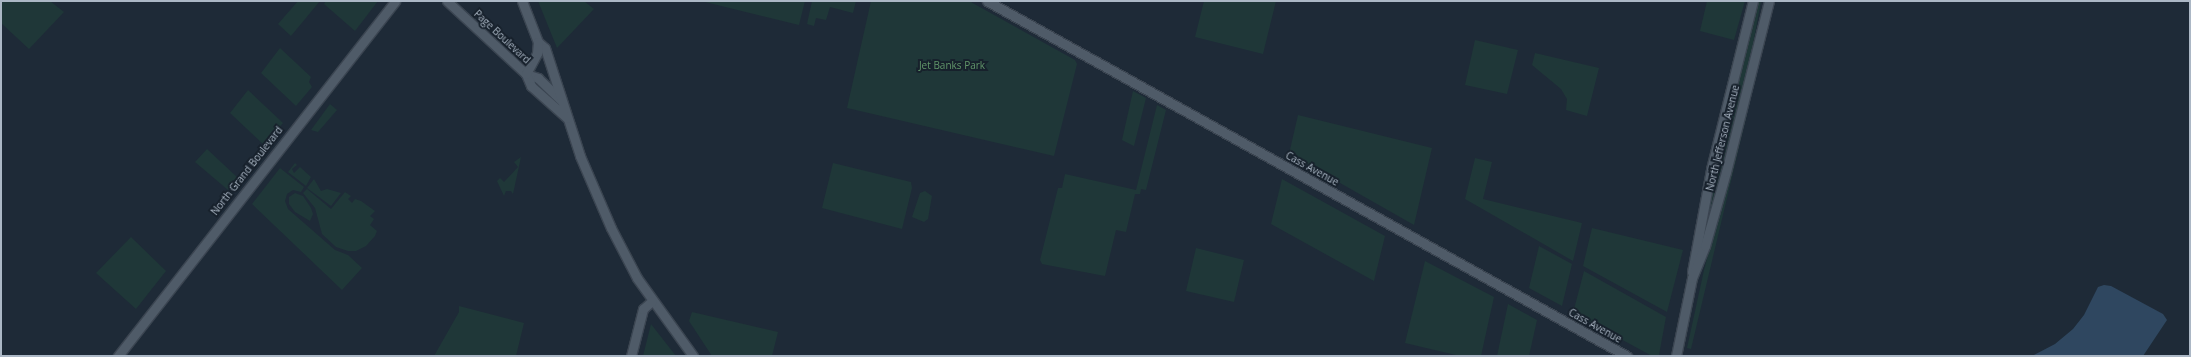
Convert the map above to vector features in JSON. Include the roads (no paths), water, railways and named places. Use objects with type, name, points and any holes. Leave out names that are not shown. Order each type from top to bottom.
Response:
[{"type":"main road","name":"North Grand Boulevard","points":[[118,356],[395,1]]},
{"type":"main road","name":"Page Boulevard","points":[[447,1],[526,74],[538,78],[562,101]]},
{"type":"main road","points":[[522,1],[538,42],[544,48],[599,205],[625,256],[652,301],[693,356]]},
{"type":"main road","name":"Cass Avenue","points":[[987,1],[1627,356]]},
{"type":"main road","name":"North Jefferson Avenue","points":[[1676,356],[1692,278],[1694,253],[1711,169],[1753,1]]},
{"type":"main road","name":"North Jefferson Avenue","points":[[1692,278],[1703,252],[1726,172],[1769,1]]},
{"type":"main road","points":[[538,42],[537,53],[526,74],[531,86],[568,119]]},
{"type":"main road","points":[[631,356],[642,309],[652,301]]},
{"type":"water","points":[[2104,285],[2111,286],[2163,314],[2167,320],[2143,356],[2032,356],[2055,344],[2073,329],[2084,315],[2098,287]]},
{"type":"park label","name":"Jet Banks Park","points":[[952,66]]}]
